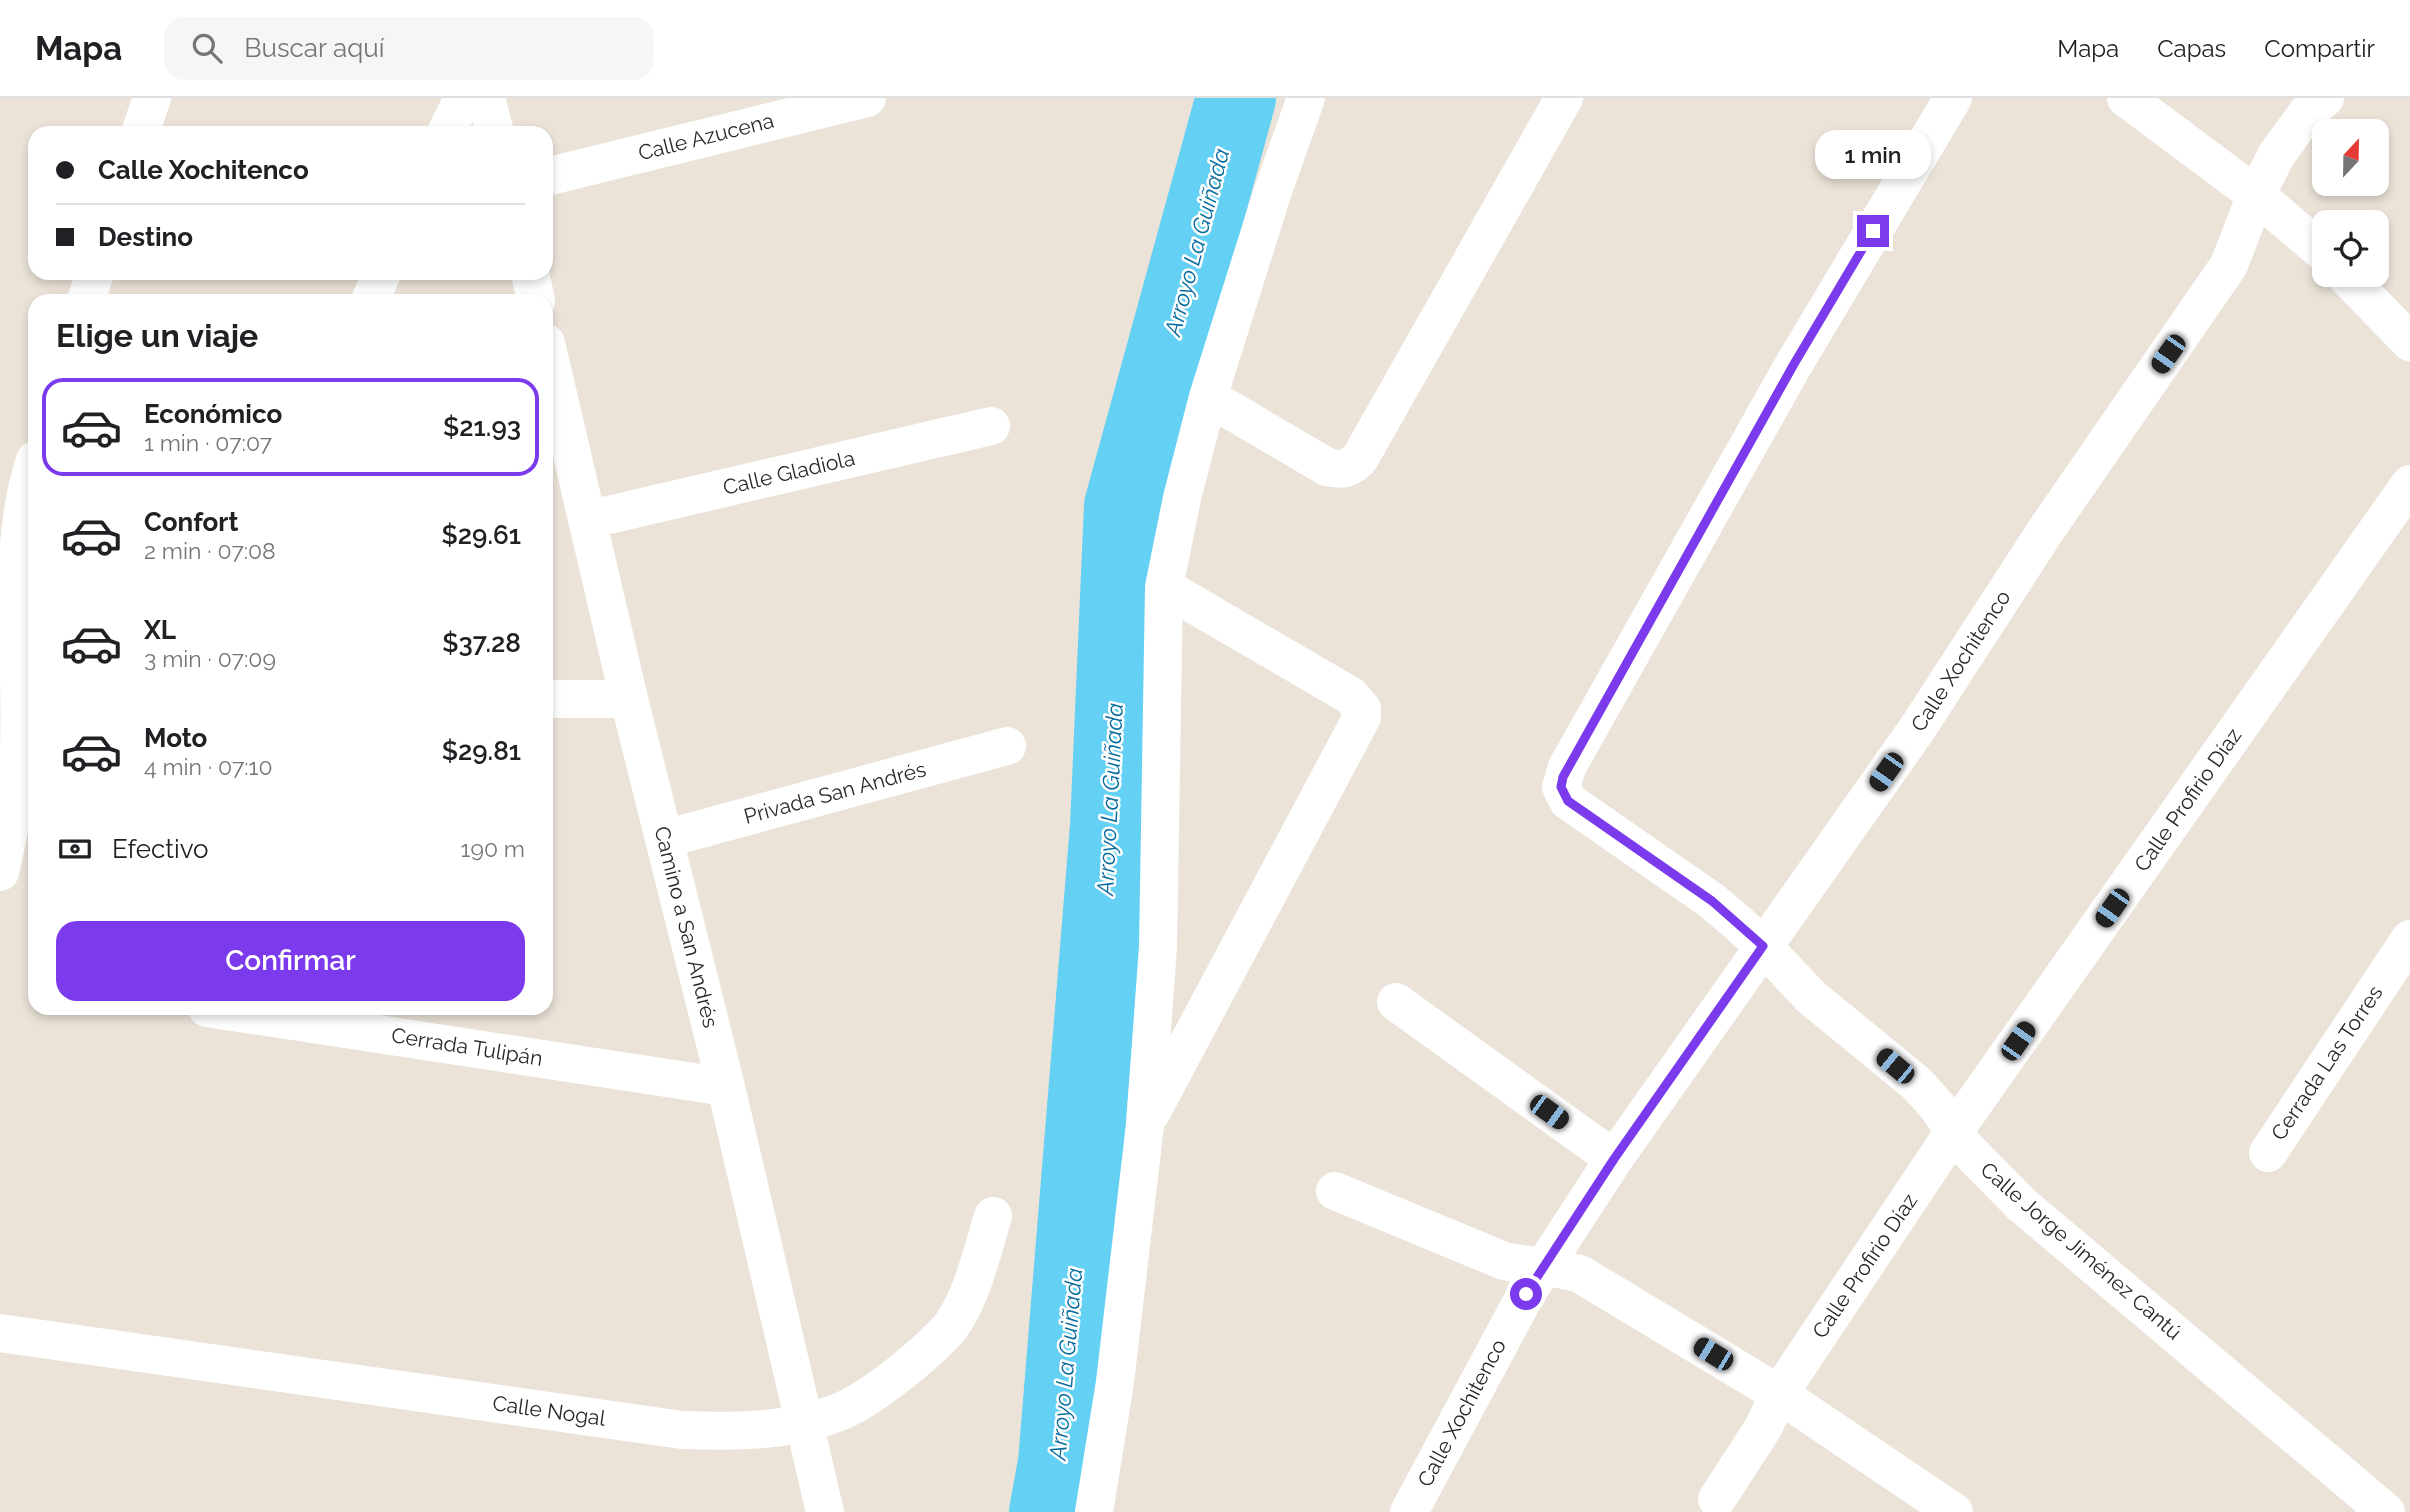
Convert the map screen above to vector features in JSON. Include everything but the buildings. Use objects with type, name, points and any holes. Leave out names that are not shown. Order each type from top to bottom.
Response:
[{"type":"street","points":[[142,126],[152,98]]},
{"type":"street","points":[[449,126],[463,98]]},
{"type":"street","points":[[486,98],[493,126]]},
{"type":"street","name":"Calle Azucena","points":[[553,175],[866,98]]},
{"type":"street","points":[[1094,1512],[1115,1382],[1145,1125],[1158,947],[1164,587],[1182,498],[1208,397],[1272,194],[1306,98]]},
{"type":"street","points":[[1208,397],[1327,467],[1347,469],[1353,465],[1360,458],[1564,98]]},
{"type":"street","name":"Calle Jorge Jiménez Cantú","points":[[1953,98],[1794,364],[1563,777],[1561,787],[1568,801],[1712,901],[1763,946],[1811,997],[1916,1083],[1937,1106],[1964,1146],[2021,1204],[2386,1512]]},
{"type":"street","points":[[2126,98],[2256,195],[2312,243]]},
{"type":"street","name":"Calle Xochitenco","points":[[1409,1512],[1526,1294],[1614,1159],[1917,729],[2046,530],[2229,265],[2256,195],[2277,154],[2309,103]]},
{"type":"street","points":[[2357,287],[2410,342]]},
{"type":"street","name":"Camino a San Andrés","points":[[553,379],[629,699],[726,1087],[825,1512]]},
{"type":"street","name":"Calle Gladiola","points":[[587,520],[991,426]]},
{"type":"street","points":[[0,872],[9,837],[19,747],[18,577],[28,483]]},
{"type":"street","name":"Calle Profirio Díaz","points":[[1717,1499],[1763,1429],[1779,1394],[1955,1130],[2410,484]]},
{"type":"street","points":[[1145,1125],[1362,717],[1362,709],[1351,696],[1164,587]]},
{"type":"street","points":[[553,699],[629,699]]},
{"type":"street","name":"Privada San Andrés","points":[[664,839],[1007,747]]},
{"type":"street","name":"Cerrada Las Torres","points":[[2268,1153],[2410,939]]},
{"type":"street","points":[[1396,1002],[1614,1159]]},
{"type":"street","name":"Cerrada Tulipán","points":[[254,1015],[726,1087]]},
{"type":"street","points":[[1335,1191],[1504,1261],[1560,1268],[1580,1274],[1779,1394],[1951,1511]]},
{"type":"street","name":"Calle Nogal","points":[[0,1333],[682,1430],[740,1432],[805,1422],[846,1409],[916,1360],[950,1326],[969,1290],[993,1216]]},
{"type":"waterway","name":"Arroyo La Guiñada","points":[[1049,1512],[1058,1463],[1110,826],[1124,506],[1236,98]]},
{"type":"route","points":[[1526,1294],[1614,1159],[1763,946],[1712,901],[1568,801],[1561,787],[1563,777],[1794,364],[1873,231]]}]
